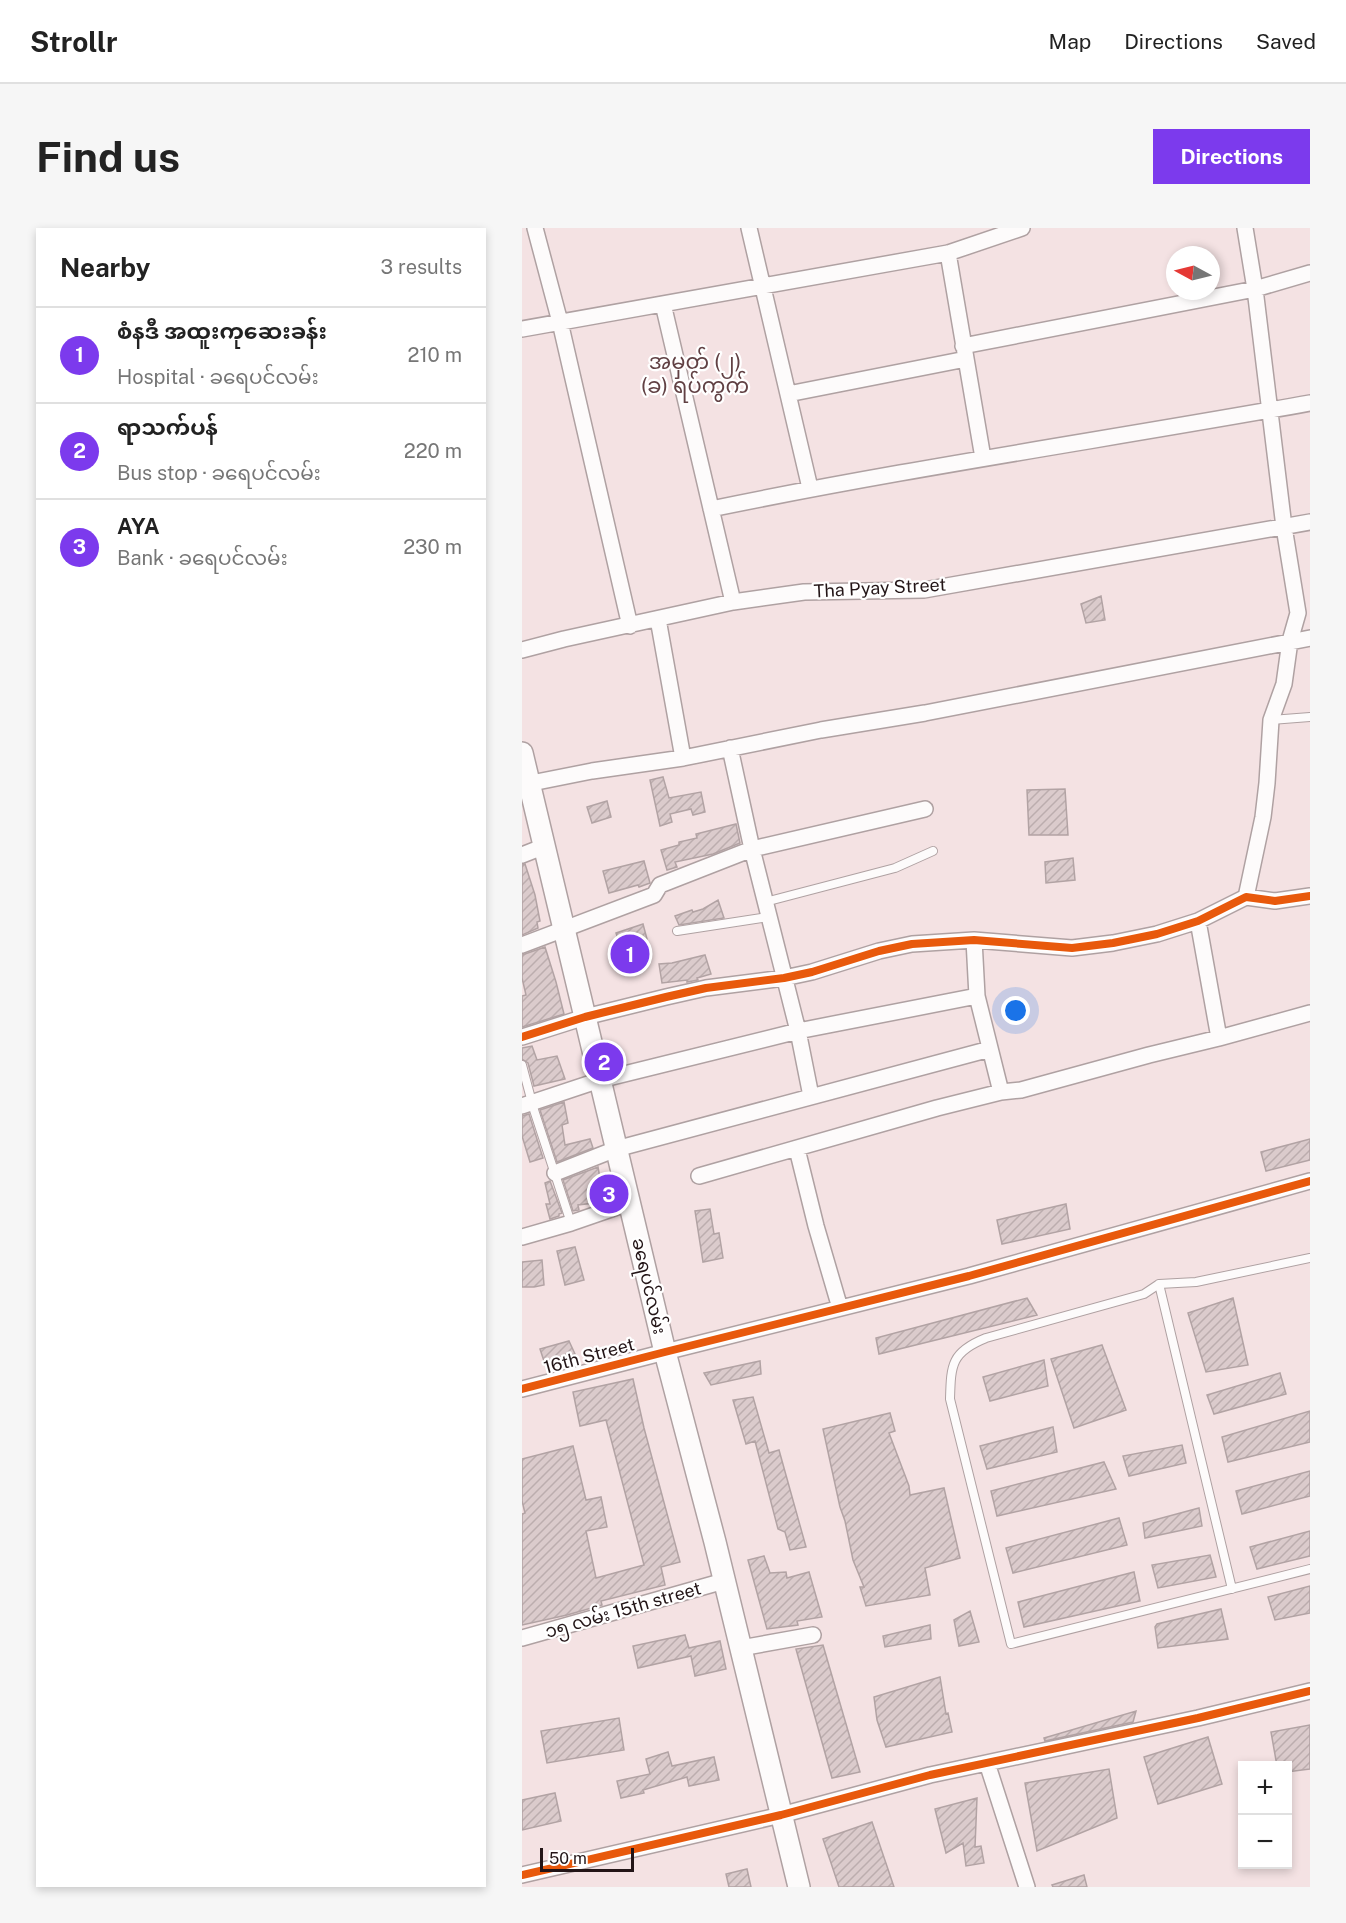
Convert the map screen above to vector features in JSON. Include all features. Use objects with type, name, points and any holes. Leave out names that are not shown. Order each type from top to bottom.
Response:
[{"type":"main road","name":"ခရေပင်လမ်း","points":[[522,753],[526,784],[545,846],[665,1352],[741,1648],[799,1887]]},
{"type":"street","points":[[535,228],[560,322],[630,626]]},
{"type":"street","points":[[749,228],[810,488]]},
{"type":"street","points":[[522,329],[948,253],[1022,228]]},
{"type":"street","points":[[1245,228],[1271,410],[1284,527],[1298,613],[1290,641],[1284,684],[1271,720],[1263,817],[1246,897]]},
{"type":"street","points":[[948,253],[983,458]]},
{"type":"street","points":[[788,394],[964,352],[1255,289],[1310,273]]},
{"type":"street","points":[[663,304],[733,603]]},
{"type":"street","points":[[711,509],[810,488],[1310,403]]},
{"type":"street","name":"Tha Pyay Street","points":[[522,650],[733,603],[804,592],[924,590],[1310,522]]},
{"type":"street","points":[[658,619],[683,758]]},
{"type":"street","points":[[526,784],[683,758],[925,713],[1310,638]]},
{"type":"street","points":[[730,748],[766,909],[798,1032],[810,1096]]},
{"type":"street","points":[[522,945],[654,895],[660,885],[752,849],[925,809]]},
{"type":"street","points":[[522,855],[545,846]]},
{"type":"street","points":[[522,1037],[585,1017],[706,988],[784,978],[912,944],[974,940],[1072,948],[1113,944],[1158,934],[1198,921],[1246,897],[1275,901],[1310,897]]},
{"type":"street","points":[[1198,921],[1219,1038]]},
{"type":"street","points":[[974,940],[977,996],[1001,1092]]},
{"type":"street","points":[[527,1105],[600,1080],[798,1032],[977,996]]},
{"type":"street","points":[[699,1176],[937,1108],[1001,1092],[1021,1090],[1310,1013]]},
{"type":"street","points":[[555,1173],[616,1149],[990,1048]]},
{"type":"street","points":[[797,1149],[840,1308]]},
{"type":"street","name":"16th Street","points":[[522,1389],[969,1276],[1310,1181]]},
{"type":"street","points":[[522,1237],[629,1203]]},
{"type":"street","name":"၁၅ လမ်း 15th street","points":[[522,1638],[724,1581]]},
{"type":"street","points":[[741,1648],[813,1635]]},
{"type":"street","points":[[522,1875],[781,1815],[930,1775],[1198,1718],[1310,1691]]},
{"type":"street","points":[[987,1763],[1027,1887]]},
{"type":"lane","points":[[1271,720],[1310,717]]},
{"type":"lane","points":[[677,931],[766,909],[895,868],[933,851]]},
{"type":"lane","points":[[522,1065],[527,1105],[555,1173],[571,1223]]},
{"type":"lane","points":[[1310,1258],[1196,1282],[1159,1284],[1144,1294],[986,1338],[972,1344],[958,1355],[952,1367],[950,1399],[1011,1644],[1310,1569]]},
{"type":"lane","points":[[1159,1284],[1232,1588]]},
{"type":"building","points":[[1101,596],[1105,620],[1086,623],[1081,604]]},
{"type":"building","points":[[663,777],[669,798],[701,792],[705,812],[693,815],[691,809],[670,814],[672,822],[660,826],[650,780]]},
{"type":"building","points":[[1065,789],[1068,835],[1029,835],[1027,790]]},
{"type":"building","points":[[607,801],[611,817],[592,823],[587,807]]},
{"type":"building","points":[[736,824],[740,843],[713,854],[675,862],[677,867],[667,870],[661,850],[679,845],[679,842],[697,838],[696,834]]},
{"type":"building","points":[[1073,858],[1075,880],[1046,883],[1045,862]]},
{"type":"building","points":[[644,861],[650,883],[609,893],[603,871]]},
{"type":"building","points":[[525,864],[540,921],[537,922],[538,928],[522,935],[522,865]]},
{"type":"building","points":[[718,900],[724,918],[679,925],[675,916],[703,909]]},
{"type":"building","points":[[643,924],[647,939],[621,948],[616,933]]},
{"type":"building","points":[[545,947],[564,1014],[522,1027],[522,996],[526,995],[522,978],[522,955]]},
{"type":"building","points":[[705,955],[711,974],[697,978],[698,980],[662,983],[659,964]]},
{"type":"building","points":[[532,1046],[537,1060],[557,1056],[565,1079],[534,1086],[528,1063],[522,1059],[522,1048]]},
{"type":"building","points":[[564,1102],[568,1123],[562,1125],[565,1145],[590,1139],[593,1148],[557,1162],[540,1110]]},
{"type":"building","points":[[529,1114],[543,1158],[530,1162],[522,1136],[522,1116]]},
{"type":"building","points":[[1310,1139],[1310,1160],[1266,1171],[1261,1152]]},
{"type":"building","points":[[598,1167],[601,1184],[598,1185],[602,1202],[578,1205],[579,1210],[573,1211],[563,1180]]},
{"type":"building","points":[[550,1181],[562,1213],[550,1219],[546,1204],[550,1204],[545,1183]]},
{"type":"building","points":[[1066,1204],[1070,1229],[1002,1244],[997,1220]]},
{"type":"building","points":[[710,1209],[714,1234],[719,1233],[723,1258],[703,1262],[695,1211]]},
{"type":"building","points":[[575,1247],[584,1280],[565,1285],[557,1251]]},
{"type":"building","points":[[542,1260],[544,1285],[522,1287],[522,1262]]},
{"type":"building","points":[[1027,1298],[1037,1315],[879,1354],[876,1338]]},
{"type":"building","points":[[1233,1298],[1248,1365],[1206,1372],[1188,1313]]},
{"type":"building","points":[[569,1341],[575,1354],[544,1361],[540,1349]]},
{"type":"building","points":[[1102,1345],[1126,1410],[1074,1428],[1051,1359]]},
{"type":"building","points":[[1044,1360],[1048,1386],[990,1401],[983,1377]]},
{"type":"building","points":[[760,1361],[761,1374],[711,1385],[704,1373]]},
{"type":"building","points":[[1280,1373],[1286,1394],[1214,1414],[1207,1395]]},
{"type":"building","points":[[633,1379],[680,1562],[661,1567],[665,1585],[601,1601],[602,1605],[567,1615],[522,1625],[522,1514],[525,1513],[522,1501],[522,1459],[573,1446],[586,1500],[601,1497],[607,1527],[586,1531],[596,1578],[644,1565],[606,1420],[580,1426],[573,1392]]},
{"type":"building","points":[[753,1397],[769,1453],[779,1450],[806,1547],[790,1550],[785,1532],[778,1529],[755,1441],[746,1444],[733,1400]]},
{"type":"building","points":[[1310,1411],[1310,1442],[1228,1462],[1222,1437]]},
{"type":"building","points":[[890,1413],[895,1431],[889,1433],[909,1486],[910,1495],[944,1488],[960,1558],[925,1568],[930,1595],[866,1606],[860,1587],[864,1587],[853,1560],[823,1429]]},
{"type":"building","points":[[1053,1427],[1057,1452],[987,1469],[980,1446]]},
{"type":"building","points":[[1182,1445],[1186,1463],[1129,1476],[1123,1456]]},
{"type":"building","points":[[1104,1462],[1116,1489],[997,1516],[991,1491]]},
{"type":"building","points":[[1310,1471],[1310,1496],[1242,1514],[1236,1491]]},
{"type":"building","points":[[1199,1508],[1202,1526],[1145,1538],[1143,1523]]},
{"type":"building","points":[[1119,1518],[1127,1545],[1013,1573],[1006,1548]]},
{"type":"building","points":[[1310,1531],[1310,1556],[1257,1569],[1250,1547]]},
{"type":"building","points":[[1210,1555],[1216,1577],[1158,1588],[1152,1565]]},
{"type":"building","points":[[764,1556],[770,1573],[786,1572],[787,1578],[809,1572],[822,1617],[797,1621],[798,1625],[767,1629],[748,1560]]},
{"type":"building","points":[[1134,1572],[1140,1601],[1024,1627],[1018,1602]]},
{"type":"building","points":[[1310,1586],[1310,1613],[1275,1620],[1268,1597]]},
{"type":"building","points":[[1221,1609],[1228,1639],[1158,1648],[1155,1627],[1157,1624]]},
{"type":"building","points":[[970,1611],[979,1642],[959,1646],[954,1620]]},
{"type":"building","points":[[930,1625],[931,1639],[885,1647],[883,1636]]},
{"type":"building","points":[[685,1635],[689,1648],[720,1641],[726,1669],[695,1676],[691,1656],[638,1668],[633,1646]]},
{"type":"building","points":[[823,1645],[860,1772],[832,1778],[796,1649]]},
{"type":"building","points":[[940,1677],[946,1714],[948,1713],[952,1732],[886,1747],[877,1720],[874,1697]]},
{"type":"building","points":[[1136,1711],[1133,1722],[1045,1741],[1044,1738]]},
{"type":"building","points":[[619,1718],[624,1750],[547,1763],[541,1731]]},
{"type":"building","points":[[1310,1725],[1310,1769],[1292,1771],[1292,1761],[1276,1761],[1271,1732]]},
{"type":"building","points":[[1208,1737],[1222,1784],[1158,1804],[1144,1757]]},
{"type":"building","points":[[668,1752],[672,1766],[714,1757],[719,1780],[689,1786],[687,1777],[643,1790],[644,1793],[621,1798],[617,1781],[650,1774],[646,1759]]},
{"type":"building","points":[[1109,1769],[1117,1818],[1037,1851],[1025,1783]]},
{"type":"building","points":[[555,1793],[561,1821],[522,1830],[522,1800]]},
{"type":"building","points":[[977,1798],[975,1847],[981,1846],[984,1863],[966,1866],[963,1843],[946,1853],[935,1809]]},
{"type":"building","points":[[872,1822],[894,1887],[839,1887],[823,1839]]},
{"type":"building","points":[[747,1869],[751,1887],[729,1887],[726,1874]]},
{"type":"building","points":[[1084,1875],[1087,1887],[1053,1887],[1052,1885]]},
{"type":"cycle path","points":[[522,1037],[585,1017],[666,997],[706,988],[812,972],[879,951],[912,944],[974,940],[1072,948],[1157,934],[1198,921],[1246,897],[1275,901],[1310,896]]},
{"type":"cycle path","points":[[522,1389],[969,1276],[1310,1181]]},
{"type":"cycle path","points":[[522,1875],[781,1815],[930,1775],[1198,1718],[1310,1691]]},
{"type":"place","name":"စံနဒီ အထူးကုဆေးခန်း","points":[[630,954]]},
{"type":"place","name":"ရာသက်ပန်","points":[[604,1062]]},
{"type":"place","name":"AYA","points":[[609,1194]]},
{"type":"district","name":"အမှတ် (၂) (ခ) ရပ်ကွက်","points":[[695,374]]}]
